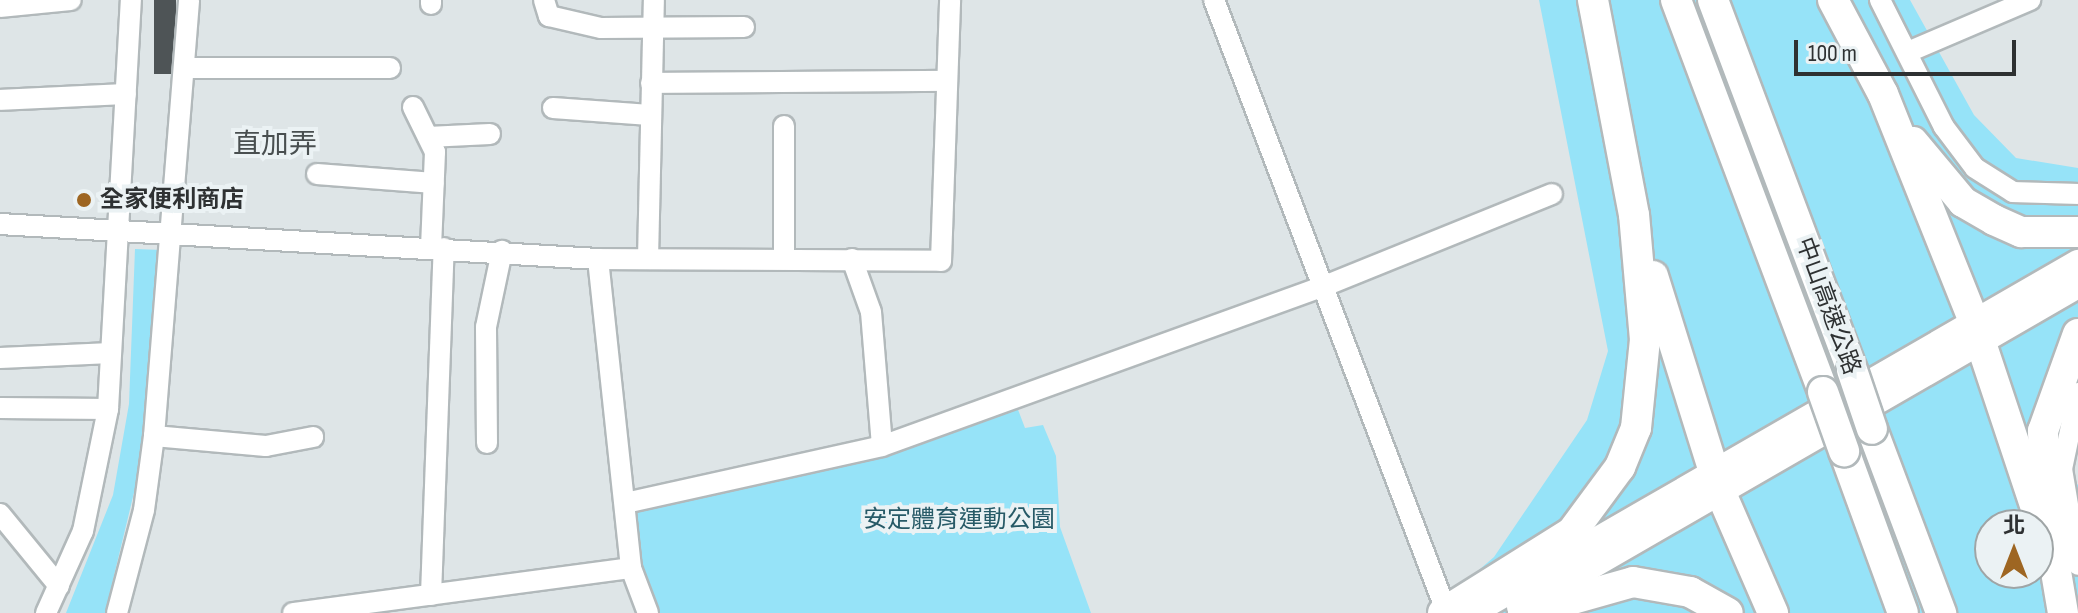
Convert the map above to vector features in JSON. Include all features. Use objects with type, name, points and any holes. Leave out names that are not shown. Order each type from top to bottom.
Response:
[{"type":"highway","points":[[1593,0],[1634,215],[1717,482],[1773,613]]},
{"type":"highway","name":"中山高速公路","points":[[1676,0],[1903,613]]},
{"type":"highway","name":"中山高速公路","points":[[1713,0],[1941,613]]},
{"type":"highway","points":[[1833,0],[1883,94],[1977,332],[2036,509]]},
{"type":"highway","points":[[1883,94],[1963,202],[2021,232],[2078,232]]},
{"type":"highway","points":[[1452,612],[1572,532],[1620,467],[1643,391],[1634,215]]},
{"type":"highway","points":[[2047,509],[2043,431],[2078,334]]},
{"type":"highway","points":[[2054,571],[2063,613]]},
{"type":"highway","points":[[1523,613],[1633,582],[1690,592],[1728,613]]},
{"type":"main road","points":[[1510,613],[1717,482],[1977,332],[2078,263]]},
{"type":"main road","points":[[1977,332],[2078,285]]},
{"type":"main road","points":[[1452,612],[1717,482]]},
{"type":"street","points":[[0,7],[71,0]]},
{"type":"street","points":[[46,613],[83,531],[108,409],[131,0]]},
{"type":"street","points":[[117,613],[144,510],[154,436],[175,235],[189,0]]},
{"type":"street","points":[[544,0],[549,16],[601,28],[744,27]]},
{"type":"street","points":[[648,259],[654,0]]},
{"type":"street","points":[[0,224],[437,247],[598,259],[784,257],[941,261],[950,0]]},
{"type":"street","points":[[1214,0],[1322,287],[1452,612]]},
{"type":"street","points":[[1880,0],[1944,127],[1975,168],[2013,192],[2039,199],[2078,194]]},
{"type":"street","points":[[1908,52],[2030,0]]},
{"type":"street","points":[[184,68],[390,68]]},
{"type":"street","points":[[651,83],[947,81]]},
{"type":"street","points":[[0,100],[126,94]]},
{"type":"street","points":[[413,107],[428,137],[437,247],[431,595]]},
{"type":"street","points":[[553,108],[650,115]]},
{"type":"street","points":[[784,126],[784,257]]},
{"type":"street","points":[[428,137],[490,134]]},
{"type":"street","points":[[317,174],[434,183]]},
{"type":"street","points":[[625,503],[882,446],[1322,287],[1552,194]]},
{"type":"street","points":[[487,443],[486,327],[502,251]]},
{"type":"street","points":[[598,259],[631,568],[648,613]]},
{"type":"street","points":[[852,259],[871,312],[882,446]]},
{"type":"street","points":[[0,358],[111,353]]},
{"type":"street","points":[[2078,393],[2062,444],[2078,565]]},
{"type":"street","points":[[0,408],[108,409]]},
{"type":"street","points":[[154,436],[266,446],[313,437]]},
{"type":"street","points":[[0,514],[59,586]]},
{"type":"street","points":[[293,613],[631,568]]},
{"type":"green space","points":[[1539,0],[1910,0],[1974,115],[2016,158],[2078,168],[2078,393],[2062,469],[2078,485],[2078,613],[1493,613],[1473,575],[1494,557],[1587,420],[1608,351]]},
{"type":"green space","points":[[135,249],[162,250],[138,476],[105,613],[66,613],[113,495],[129,404]]},
{"type":"green space","name":"安定體育運動公園","points":[[1017,407],[1025,428],[1043,425],[1056,456],[1060,527],[1091,613],[656,613],[637,566],[630,510]]},
{"type":"building","points":[[154,0],[176,0],[176,74],[154,74]]},
{"type":"place","name":"全家便利商店","points":[[84,200]]},
{"type":"district","name":"直加弄","points":[[275,145]]}]
